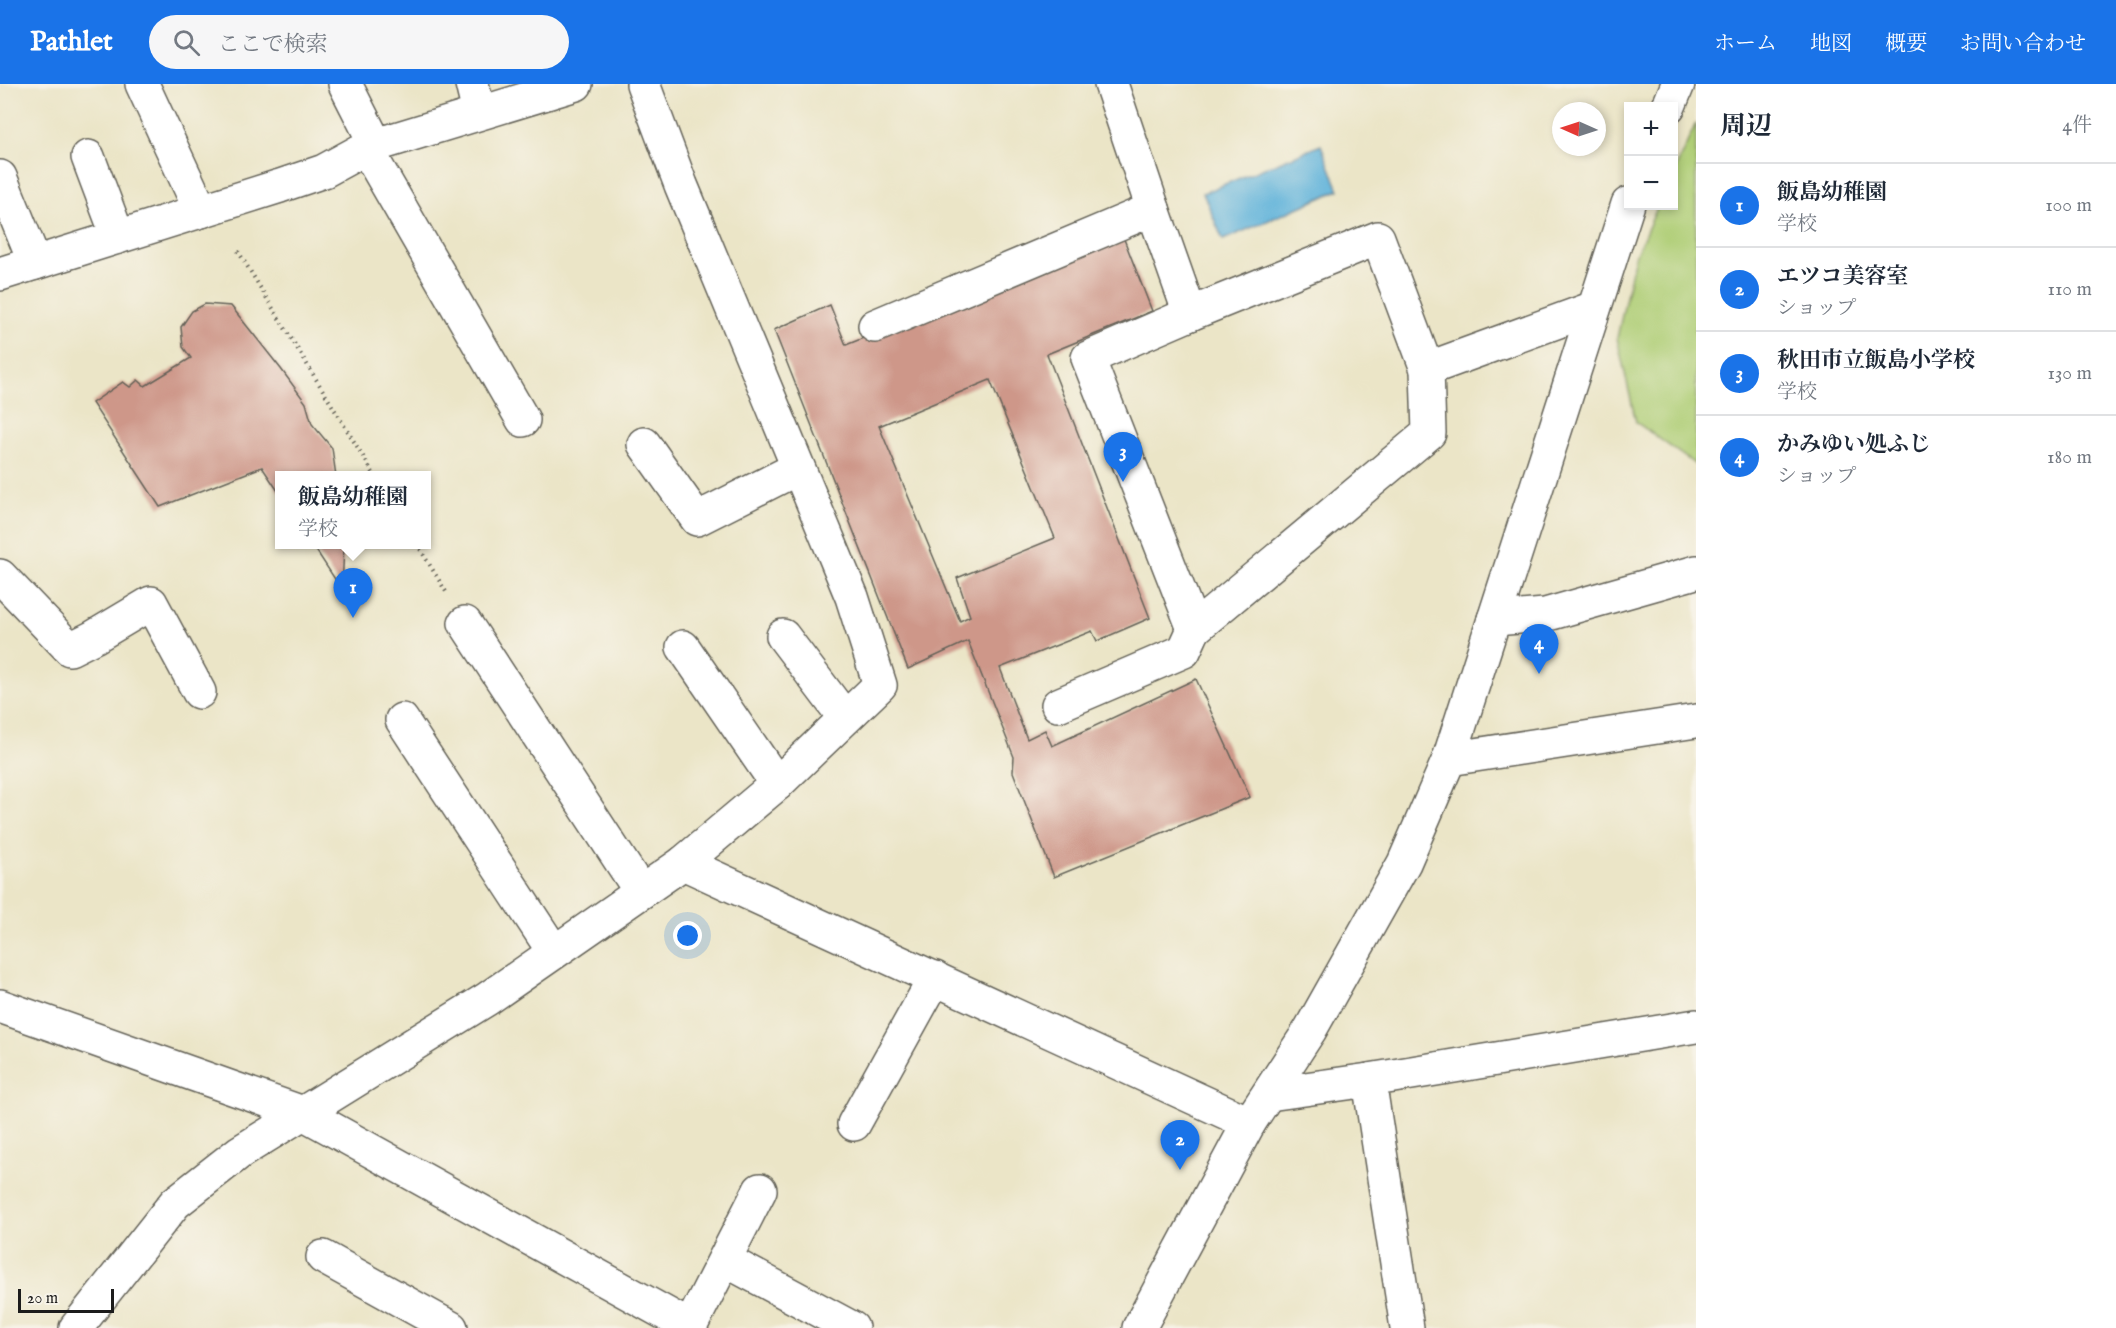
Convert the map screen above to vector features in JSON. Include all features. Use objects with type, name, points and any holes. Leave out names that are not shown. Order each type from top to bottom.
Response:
[{"type":"street","points":[[142,84],[201,211]]},
{"type":"street","points":[[345,84],[371,147],[523,420]]},
{"type":"street","points":[[0,274],[324,171],[476,99],[576,84]]},
{"type":"street","points":[[76,1328],[175,1203],[240,1152],[487,999],[683,863],[777,784],[880,685],[852,597],[681,185],[643,84]]},
{"type":"street","points":[[1110,84],[1190,314]]},
{"type":"street","points":[[1671,102],[1678,84]]},
{"type":"street","points":[[88,157],[118,237]]},
{"type":"street","points":[[0,177],[35,263]]},
{"type":"street","points":[[876,326],[1153,209]]},
{"type":"street","points":[[1139,1328],[1249,1123],[1310,1030],[1404,863],[1449,759],[1627,210]]},
{"type":"street","points":[[1058,705],[1184,651],[1194,629],[1429,433],[1427,369],[1378,238],[1190,314],[1089,358],[1194,629]]},
{"type":"street","points":[[1427,369],[1594,308]]},
{"type":"street","points":[[644,444],[697,519],[798,468]]},
{"type":"street","points":[[1494,619],[1545,615],[1696,572]]},
{"type":"street","points":[[0,576],[70,649],[152,603],[199,692]]},
{"type":"street","points":[[465,623],[641,892]]},
{"type":"street","points":[[783,636],[845,718]]},
{"type":"street","points":[[683,647],[777,784]]},
{"type":"street","points":[[402,720],[554,952]]},
{"type":"street","points":[[1449,759],[1696,721]]},
{"type":"street","points":[[683,863],[1249,1123]]},
{"type":"street","points":[[854,1124],[935,978]]},
{"type":"street","points":[[0,1006],[303,1113],[690,1327],[760,1190]]},
{"type":"street","points":[[1269,1094],[1369,1080],[1696,1026]]},
{"type":"street","points":[[1369,1080],[1407,1328]]},
{"type":"street","points":[[323,1257],[451,1328]]},
{"type":"street","points":[[725,1260],[852,1328]]},
{"type":"path","points":[[238,251],[372,471]]},
{"type":"path","points":[[420,549],[465,623]]},
{"type":"green space","points":[[1696,123],[1696,465],[1636,422],[1617,338],[1635,256],[1656,210],[1678,210],[1678,163]]},
{"type":"water","points":[[1321,145],[1339,190],[1223,240],[1203,193]]},
{"type":"building","points":[[1122,234],[1152,311],[1047,354],[1150,618],[1097,641],[1092,631],[1000,668],[1027,739],[1045,730],[1052,746],[1196,679],[1250,797],[1054,877],[1013,772],[1014,757],[968,641],[908,669],[774,330],[830,305],[846,345]],"holes":[[[990,380],[1055,538],[957,578],[970,616],[960,621],[879,426]]]},
{"type":"building","points":[[205,304],[231,306],[306,403],[312,424],[332,448],[335,471],[275,471],[275,486],[262,467],[160,507],[92,403],[123,382],[130,387],[138,380],[145,386],[191,358],[183,347],[181,327],[192,311]]},
{"type":"building","points":[[315,549],[344,549],[342,590]]},
{"type":"place","name":"秋田市立飯島小学校","points":[[1123,482]]},
{"type":"place","name":"飯島幼稚園","points":[[353,618]]},
{"type":"place","name":"かみゆい処ふじ","points":[[1539,674]]},
{"type":"place","name":"エツコ美容室","points":[[1180,1170]]}]
